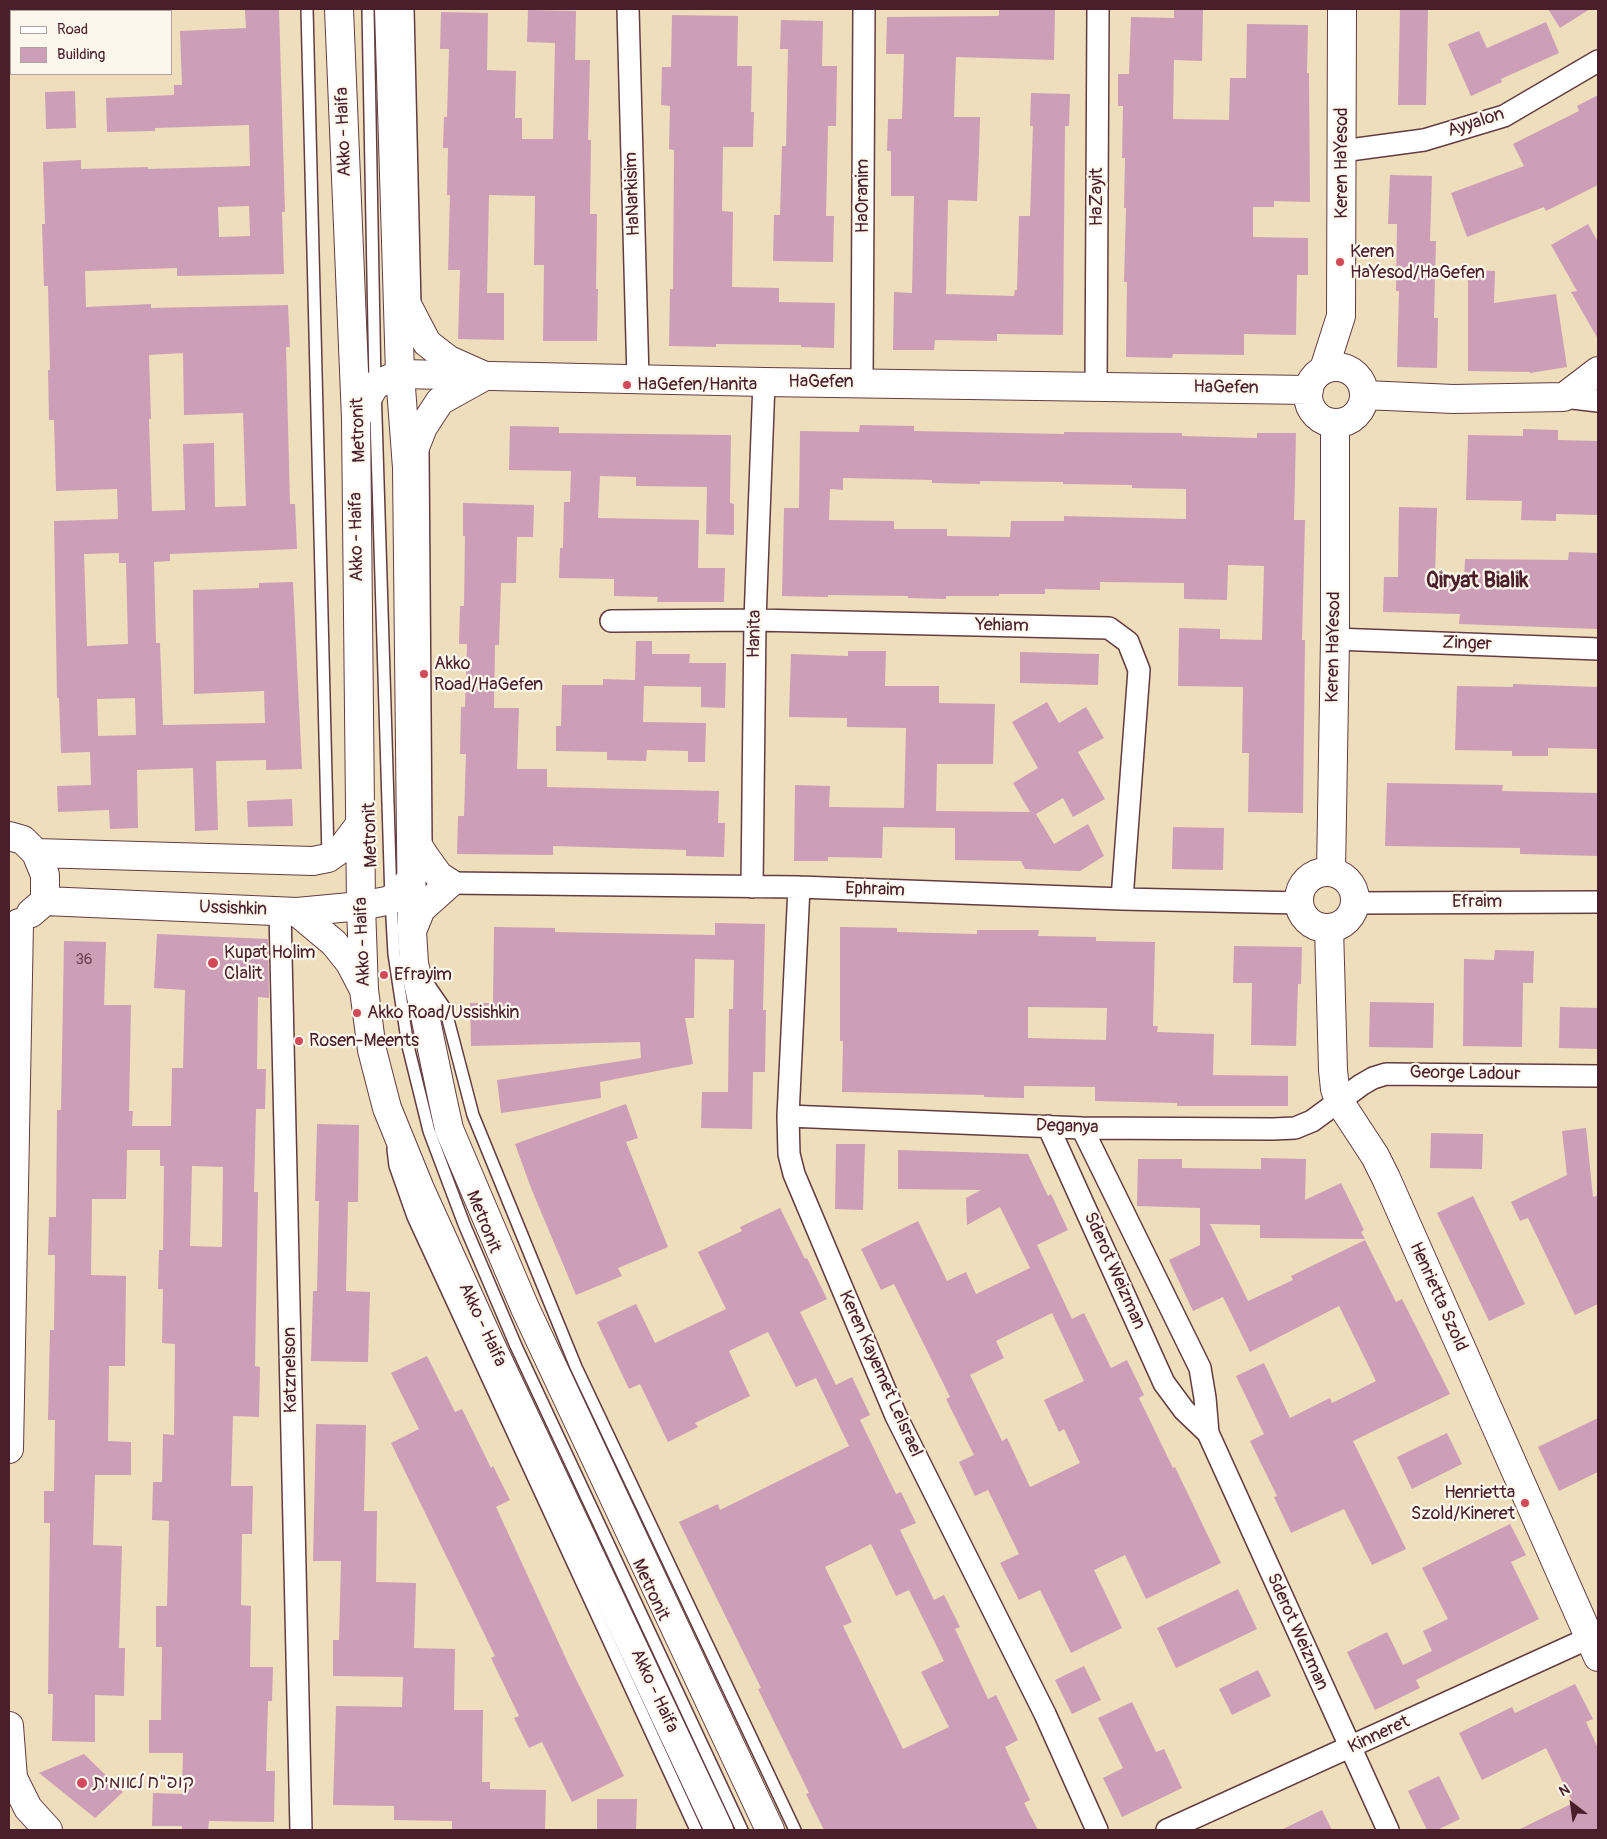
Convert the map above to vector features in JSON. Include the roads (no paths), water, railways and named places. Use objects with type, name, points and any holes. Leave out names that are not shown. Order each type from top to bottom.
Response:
[{"type":"main road","name":"Akko - Haifa","points":[[339,9],[356,418],[361,906],[364,990],[372,1050],[387,1108],[420,1189],[481,1323],[720,1830]]},
{"type":"main road","points":[[389,9],[405,214],[398,288],[400,374],[407,468],[410,828],[418,869],[412,931],[414,963],[449,1130],[525,1308],[770,1830]]},
{"type":"main road","name":"Keren HaYesod","points":[[1342,9],[1341,316],[1353,349],[1360,384]]},
{"type":"main road","points":[[398,288],[428,343],[449,360],[485,376]]},
{"type":"main road","name":"Keren HaYesod","points":[[1316,380],[1341,316]]},
{"type":"main road","points":[[1360,384],[1363,404],[1359,412],[1344,422],[1334,423],[1325,421],[1317,416],[1311,408],[1308,399],[1316,380],[1341,367],[1360,384],[1453,399],[1564,397],[1598,371]]},
{"type":"main road","name":"HaGefen","points":[[375,385],[400,374],[764,382],[1096,386],[1316,380]]},
{"type":"main road","points":[[407,468],[423,427],[440,401],[485,376]]},
{"type":"main road","points":[[356,418],[375,385]]},
{"type":"main road","name":"Keren HaYesod","points":[[1331,872],[1335,639],[1334,423]]},
{"type":"main road","points":[[36,853],[313,861],[328,858],[342,848],[361,822]]},
{"type":"main road","points":[[9,836],[23,840],[36,853],[45,875],[45,901],[14,925],[9,1450]]},
{"type":"main road","points":[[391,900],[418,869]]},
{"type":"main road","points":[[412,931],[421,910],[450,883],[439,876],[418,869]]},
{"type":"main road","points":[[1331,872],[1346,879],[1352,886],[1355,903],[1352,912],[1346,920],[1329,928],[1320,927],[1306,918],[1300,903],[1300,894],[1307,880],[1314,875],[1331,872]]},
{"type":"main road","name":"Ussishkin","points":[[45,901],[289,912],[361,906],[391,900]]},
{"type":"main road","points":[[289,912],[334,943],[350,963],[364,990]]},
{"type":"main road","name":"Henrietta Szold","points":[[1329,928],[1334,1089],[1339,1101],[1386,1178],[1594,1648]]},
{"type":"main road","points":[[9,1726],[13,1778],[28,1808],[48,1830]]},
{"type":"street","name":"HaNarkisim","points":[[628,9],[638,379]]},
{"type":"street","name":"HaOranim","points":[[862,382],[864,9]]},
{"type":"street","name":"HaZayit","points":[[1096,386],[1098,9]]},
{"type":"street","name":"Ayyalon","points":[[1342,151],[1424,140],[1504,116],[1598,61]]},
{"type":"street","name":"Hanita","points":[[752,887],[755,620],[764,382]]},
{"type":"street","points":[[1564,397],[1598,401]]},
{"type":"street","name":"Yehiam","points":[[611,621],[755,620],[1109,628],[1128,642],[1139,670],[1122,899]]},
{"type":"street","name":"Zinger","points":[[1335,639],[1598,649]]},
{"type":"street","name":"Ephraim","points":[[450,883],[799,887],[1122,899],[1300,903]]},
{"type":"street","name":"Keren Kayemet LeIsrael","points":[[799,887],[788,1116],[789,1154],[794,1174],[896,1416],[1045,1714],[1097,1830]]},
{"type":"street","name":"Efraim","points":[[1355,903],[1598,902]]},
{"type":"street","name":"Katznelson","points":[[289,912],[305,1829]]},
{"type":"street","name":"George Ladour","points":[[1339,1101],[1361,1085],[1386,1074],[1598,1076]]},
{"type":"street","name":"Deganya","points":[[788,1116],[1082,1128],[1273,1129],[1295,1128],[1312,1121],[1339,1101]]},
{"type":"street","name":"Sderot Weizman","points":[[1048,1126],[1164,1383],[1184,1410],[1208,1433]]},
{"type":"street","name":"Sderot Weizman","points":[[1082,1128],[1200,1368],[1208,1433],[1388,1830]]},
{"type":"street","name":"Kinneret","points":[[1168,1830],[1350,1748],[1594,1648]]},
{"type":"lane","points":[[307,9],[328,858]]},
{"type":"lane","name":"Metronit","points":[[368,9],[375,385],[391,900],[394,954],[408,1046],[429,1131],[457,1205],[516,1346],[742,1830]]},
{"type":"lane","points":[[408,9],[405,214],[416,323]]},
{"type":"lane","points":[[418,869],[423,427]]},
{"type":"lane","points":[[414,963],[445,1008],[472,1115],[576,1368],[795,1830]]},
{"type":"lane","points":[[387,1108],[395,1166],[413,1217],[696,1830]]},
{"type":"place","name":"Keren HaYesod/HaGefen","points":[[1340,262]]},
{"type":"place","name":"HaGefen/Hanita","points":[[627,385]]},
{"type":"place","name":"Akko Road/HaGefen","points":[[424,674]]},
{"type":"place","name":"Kupat Holim Clalit","points":[[213,963]]},
{"type":"place","name":"Efrayim","points":[[384,975]]},
{"type":"place","name":"Akko Road/Ussishkin","points":[[357,1013]]},
{"type":"place","name":"Rosen-Meents","points":[[299,1041]]},
{"type":"place","name":"Henrietta Szold/Kineret","points":[[1525,1503]]},
{"type":"place","name":"קופ\"ח לאומית","points":[[82,1783]]},
{"type":"district","name":"Qiryat Bialik","points":[[1477,581]]}]
